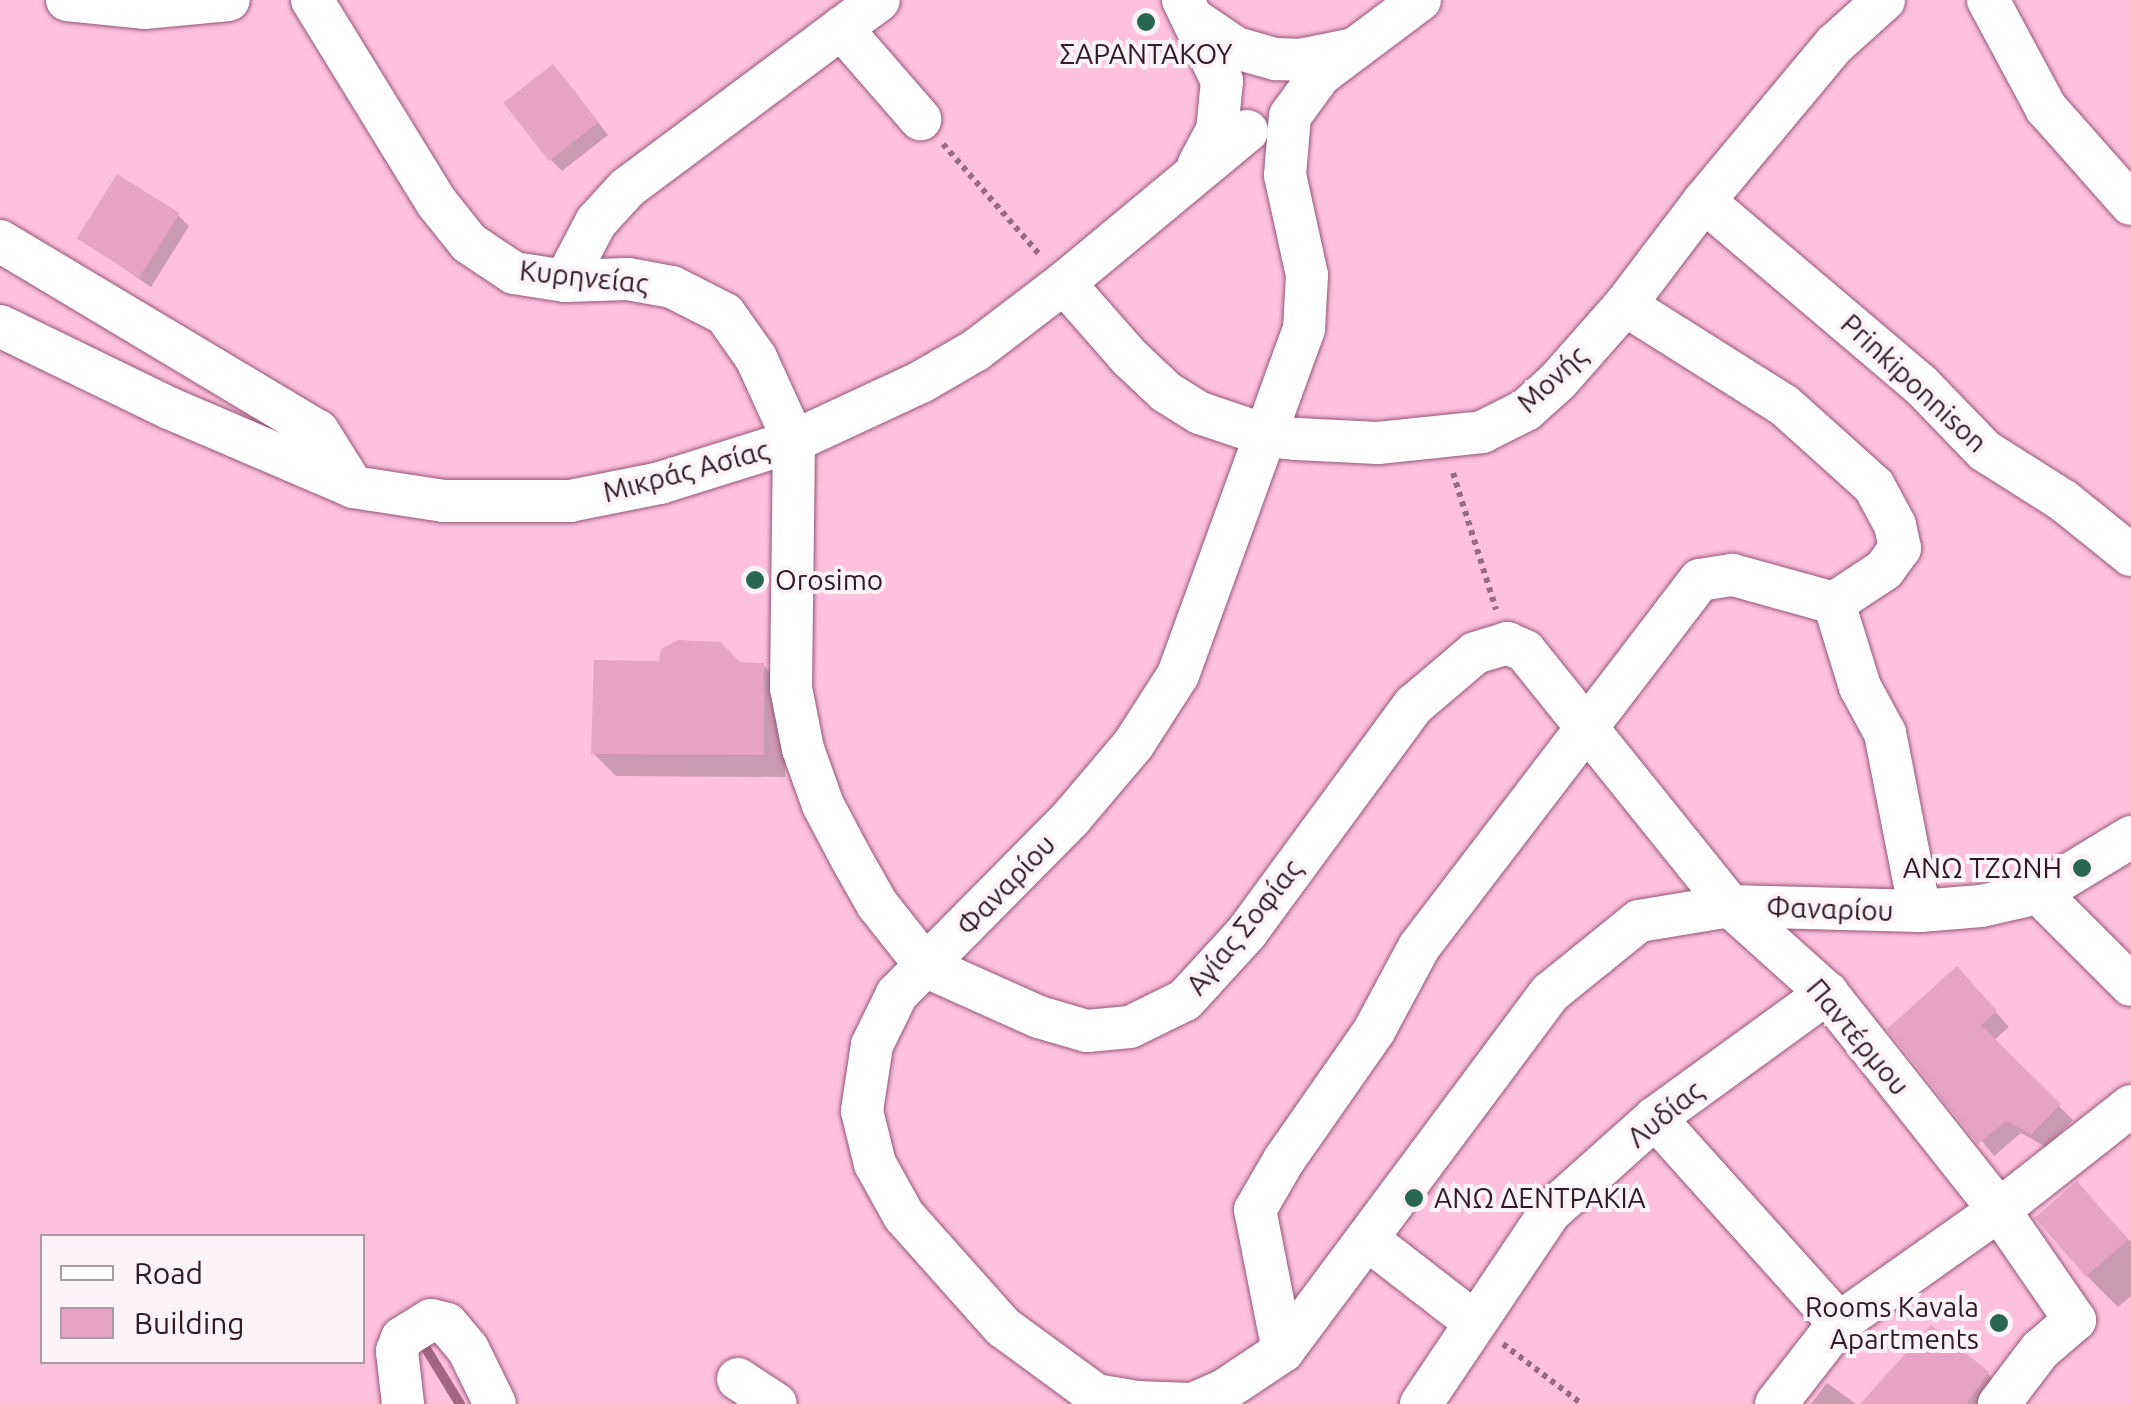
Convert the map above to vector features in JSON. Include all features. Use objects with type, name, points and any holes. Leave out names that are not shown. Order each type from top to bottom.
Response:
[{"type":"street","points":[[67,0],[144,8],[229,0]]},
{"type":"street","name":"Κυρηνείας","points":[[312,0],[437,204],[469,243],[514,273],[565,281],[628,278],[672,287],[725,314],[756,358],[794,441]]},
{"type":"street","points":[[565,281],[596,222],[627,188],[879,0]]},
{"type":"street","name":"Μονής","points":[[1064,282],[1166,392],[1200,413],[1268,436],[1378,442],[1482,432],[1526,410],[1625,305],[1704,200],[1835,44],[1884,0]]},
{"type":"street","points":[[1988,0],[2046,108],[2131,204]]},
{"type":"street","points":[[1230,106],[1271,130],[1320,76],[1405,5]]},
{"type":"street","points":[[1187,7],[1236,48],[1268,57],[1299,60],[1352,50]]},
{"type":"street","points":[[1187,7],[1230,106],[1294,218]]},
{"type":"street","points":[[841,28],[920,119]]},
{"type":"street","points":[[1230,106],[1236,62],[1268,57],[1294,77],[1285,175],[1294,218]]},
{"type":"street","name":"Μικράς Ασίας","points":[[0,326],[169,408],[353,487],[444,500],[570,501],[660,483],[794,441],[921,382],[976,350],[1183,186],[1206,154],[1230,106]]},
{"type":"street","name":"Prinkiponnison","points":[[1704,200],[1920,384],[1986,450],[2064,500],[2131,555]]},
{"type":"street","name":"Φαναρίου","points":[[1294,218],[1306,274],[1304,329],[1178,675],[1133,746],[1071,818],[897,994],[872,1045],[862,1112],[875,1164],[904,1216],[1003,1326],[1096,1395],[1192,1404],[1226,1389],[1283,1351],[1550,993],[1638,921],[1730,906],[1920,911],[1982,906],[2039,893],[2131,837]]},
{"type":"street","points":[[0,242],[318,430],[353,487]]},
{"type":"street","points":[[1283,1351],[1255,1210],[1284,1160],[1374,1031],[1419,948],[1700,580],[1732,575],[1834,603],[1884,570],[1900,548],[1895,525],[1874,486],[1784,405],[1625,305]]},
{"type":"street","name":"Αγίας Σοφίας","points":[[794,441],[792,688],[803,749],[823,805],[877,904],[927,967],[1039,1017],[1087,1031],[1130,1027],[1185,1000],[1246,932],[1414,705],[1474,652],[1507,643]]},
{"type":"street","points":[[1834,603],[1860,687],[1885,734],[1920,911]]},
{"type":"street","name":"Παντέρμου","points":[[1507,643],[1526,651],[1730,906],[1826,993],[1999,1210],[2074,1320],[2040,1350],[1999,1404]]},
{"type":"street","points":[[2039,893],[2131,986]]},
{"type":"street","name":"Λυδίας","points":[[1421,1404],[1473,1321],[1550,1212],[1655,1118],[1826,993]]},
{"type":"street","points":[[1776,1404],[1839,1322],[1999,1210],[2131,1106]]},
{"type":"street","points":[[1655,1118],[1839,1322]]},
{"type":"street","points":[[1367,1239],[1473,1321]]},
{"type":"street","points":[[403,1404],[398,1364],[402,1338],[431,1320],[447,1324],[468,1349],[495,1404]]},
{"type":"street","points":[[738,1379],[776,1404]]},
{"type":"path","points":[[920,119],[1064,282]]},
{"type":"path","points":[[1442,438],[1507,643]]},
{"type":"path","points":[[1473,1321],[1582,1404]]},
{"type":"building","points":[[553,64],[599,122],[549,161],[503,103]]},
{"type":"building","points":[[117,174],[180,213],[139,278],[77,238]]},
{"type":"building","points":[[678,640],[720,642],[740,662],[764,663],[764,755],[591,754],[594,660],[659,661],[661,649]]},
{"type":"building","points":[[1957,966],[1997,1011],[1981,1025],[2061,1104],[2031,1134],[2006,1121],[1978,1144],[1887,1029]]},
{"type":"building","points":[[2077,1181],[2128,1240],[2086,1277],[2035,1218]]},
{"type":"building","points":[[1931,1325],[1989,1372],[1966,1404],[1860,1404]]},
{"type":"waterway","points":[[422,1342],[460,1404]]},
{"type":"place","name":"ΣΑΡΑΝΤΑΚΟΥ","points":[[1146,22]]},
{"type":"place","name":"Orosimo","points":[[755,580]]},
{"type":"place","name":"ΑΝΩ ΤΖΩΝΗ","points":[[2082,868]]},
{"type":"place","name":"ΑΝΩ ΔΕΝΤΡΑΚΙΑ","points":[[1414,1198]]},
{"type":"place","name":"Rooms Kavala Apartments","points":[[1999,1323]]}]
